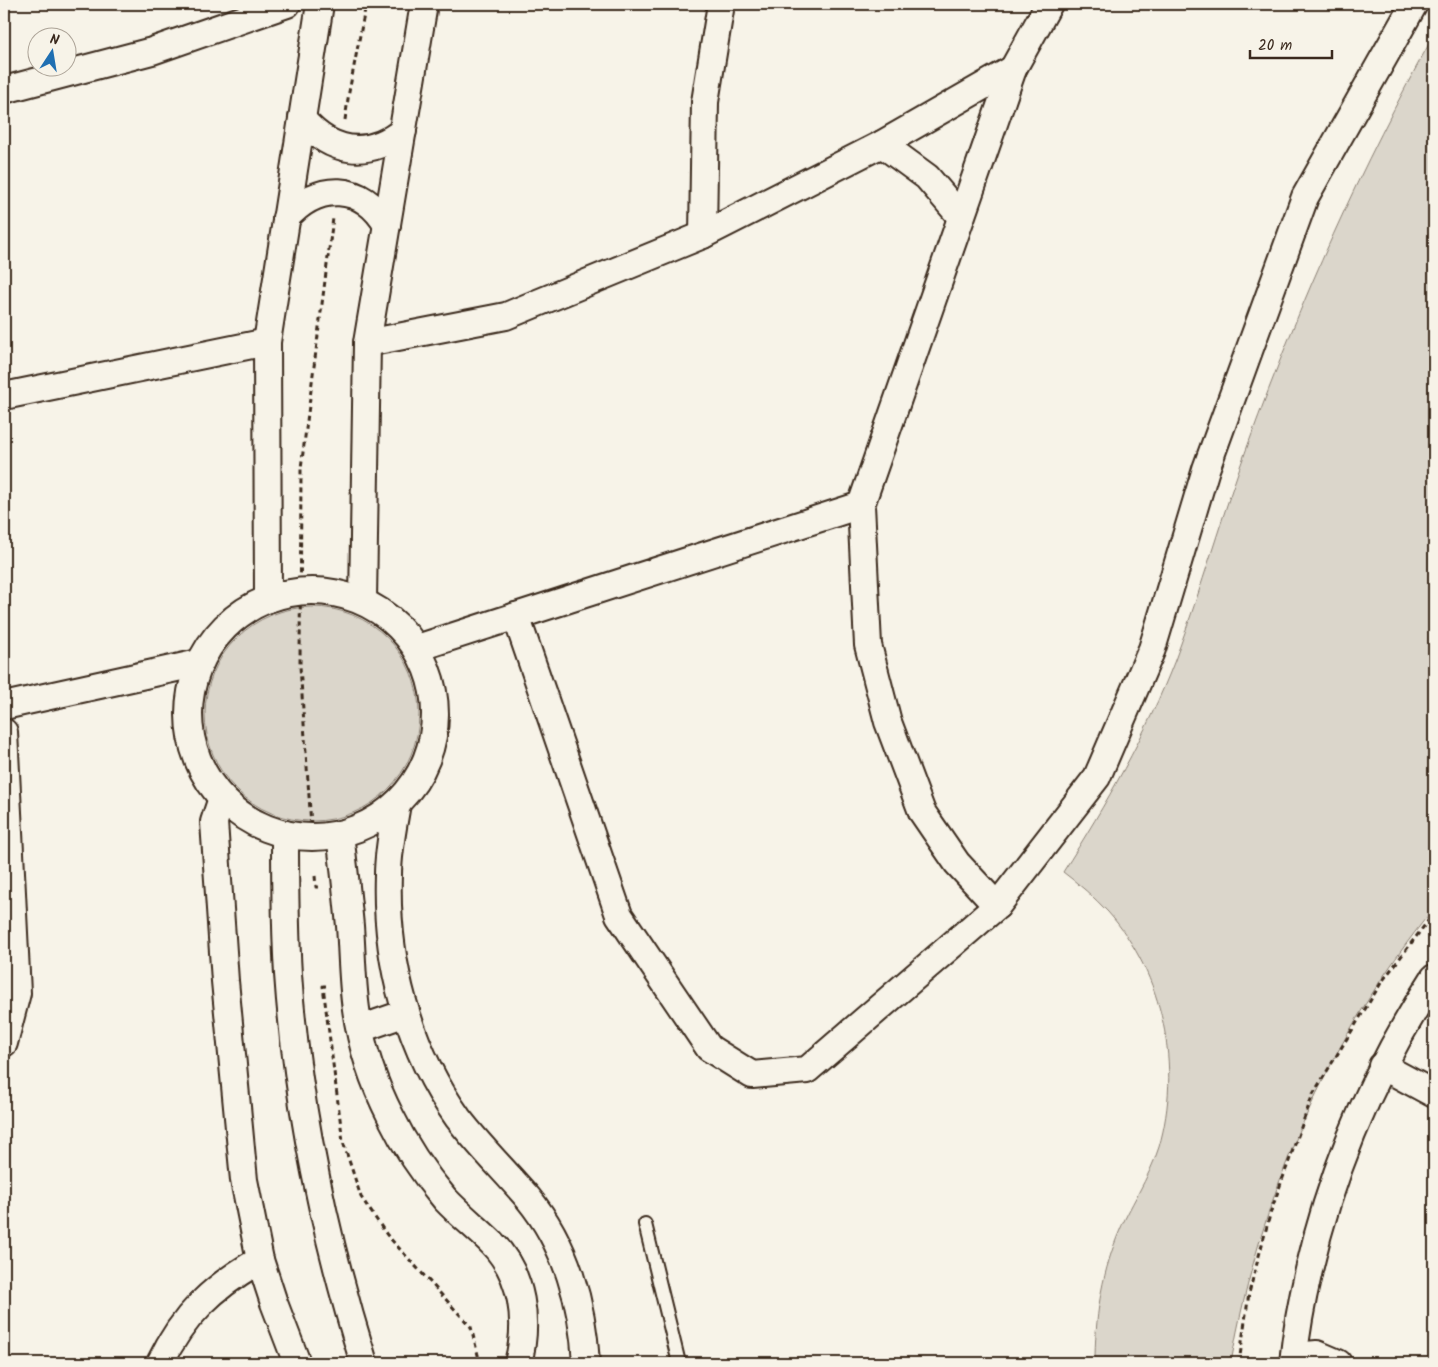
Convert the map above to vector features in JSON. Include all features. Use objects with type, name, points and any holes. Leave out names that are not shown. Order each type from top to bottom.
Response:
[{"type":"street","points":[[4,90],[152,51],[287,4]]},
{"type":"street","points":[[268,598],[267,342],[320,4]]},
{"type":"street","points":[[363,601],[368,343],[424,4]]},
{"type":"street","points":[[704,235],[705,102],[722,4]]},
{"type":"street","points":[[997,906],[957,863],[922,812],[888,722],[868,646],[860,505],[1013,69],[1049,4]]},
{"type":"street","points":[[516,616],[619,915],[709,1048],[752,1075],[807,1070],[997,906],[1097,777],[1152,649],[1206,469],[1305,197],[1414,4]]},
{"type":"street","points":[[368,343],[506,316],[704,235],[882,144],[1013,69]]},
{"type":"street","points":[[302,119],[311,130],[334,145],[362,149],[377,146],[391,140],[402,131]]},
{"type":"street","points":[[882,144],[927,177],[961,217]]},
{"type":"street","points":[[286,218],[296,206],[308,198],[322,193],[336,192],[362,198],[381,214],[387,225]]},
{"type":"street","points":[[4,396],[267,342]]},
{"type":"street","points":[[417,648],[860,505]]},
{"type":"street","points":[[315,590],[340,593],[363,601],[390,618],[402,629],[417,648],[428,670],[432,685],[436,717],[433,741],[425,764],[414,785],[397,804],[378,818],[340,835],[312,837],[285,834],[262,826],[240,814],[222,798],[207,779],[196,758],[190,734],[188,710],[191,686],[198,663],[211,642],[227,624],[246,609],[268,598],[300,591],[315,590]]},
{"type":"street","points":[[4,706],[198,663]]},
{"type":"street","points":[[4,732],[17,993],[4,1042]]},
{"type":"street","points":[[222,798],[214,822],[225,981],[244,1180],[260,1260],[277,1312],[297,1363]]},
{"type":"street","points":[[397,804],[389,856],[387,909],[393,958],[406,1013],[418,1046],[436,1082],[457,1116],[481,1148],[529,1200],[546,1224],[560,1250],[571,1276],[580,1307],[585,1338],[586,1363]]},
{"type":"street","points":[[285,834],[288,975],[302,1098],[331,1246],[364,1363]]},
{"type":"street","points":[[340,835],[360,1029],[377,1085],[390,1116],[424,1172],[445,1198],[493,1244],[506,1261],[516,1280],[522,1300],[524,1321],[523,1342],[518,1363]]},
{"type":"street","points":[[1338,1363],[1317,1354],[1294,1359],[1304,1295],[1320,1228],[1335,1178],[1357,1121],[1382,1066],[1434,978]]},
{"type":"street","points":[[360,1029],[406,1013]]},
{"type":"street","points":[[1382,1066],[1434,1094]]},
{"type":"street","points":[[160,1363],[181,1326],[198,1306],[224,1283],[260,1260]]},
{"type":"lane","points":[[645,1224],[679,1363]]},
{"type":"path","points":[[342,146],[349,92],[366,4]]},
{"type":"path","points":[[336,192],[301,468],[300,666],[316,887],[346,886]]},
{"type":"path","points":[[1239,1363],[1249,1292],[1271,1211],[1313,1094],[1381,983],[1434,913]]},
{"type":"path","points":[[354,985],[323,986],[343,1142],[361,1197],[387,1235],[471,1327],[480,1363]]},
{"type":"shaded area","points":[[1434,35],[1434,908],[1396,958],[1361,1011],[1330,1066],[1303,1122],[1260,1240],[1244,1301],[1231,1363],[1095,1363],[1100,1299],[1111,1252],[1159,1147],[1166,1117],[1169,1085],[1168,1054],[1163,1023],[1155,993],[1143,964],[1127,937],[1108,912],[1063,872],[1095,821],[1124,769],[1164,688],[1185,633],[1239,469],[1289,338],[1357,184],[1381,134]]},
{"type":"shaded area","points":[[312,607],[333,609],[353,615],[371,625],[388,638],[401,655],[411,673],[417,693],[419,714],[417,735],[411,755],[401,773],[388,790],[371,803],[353,813],[333,819],[312,821],[291,819],[271,813],[253,803],[236,790],[223,773],[213,755],[207,735],[205,714],[207,693],[213,673],[223,655],[236,638],[253,625],[271,615],[291,609]]}]
